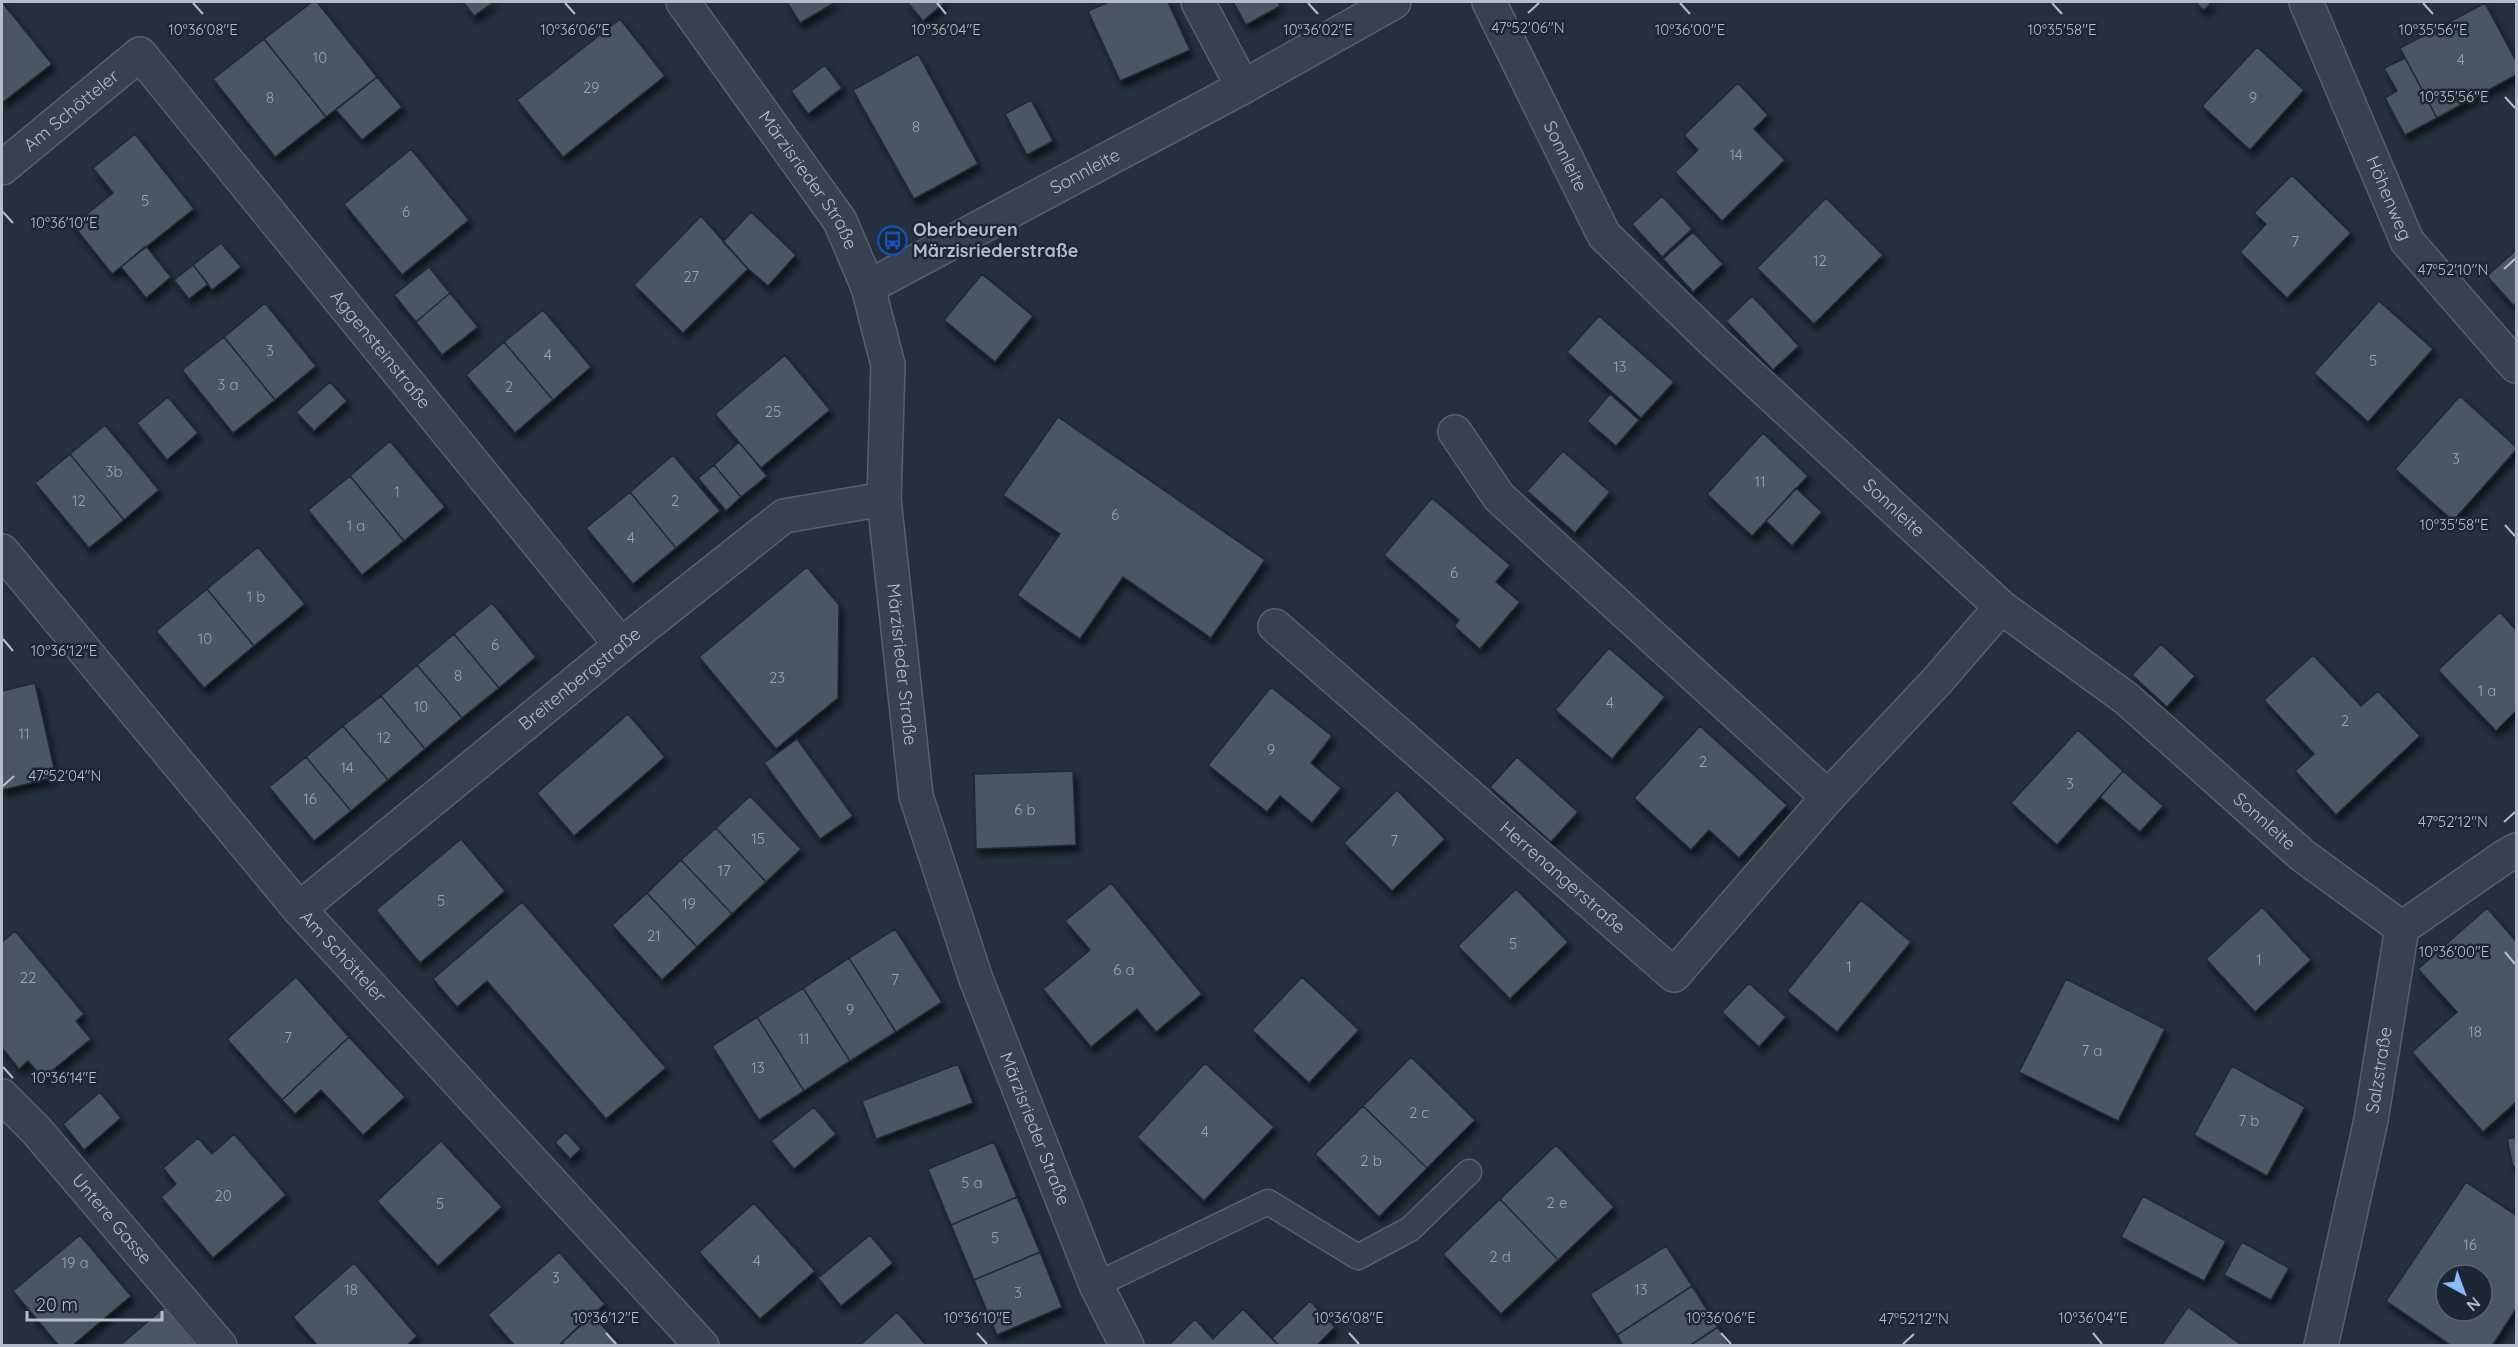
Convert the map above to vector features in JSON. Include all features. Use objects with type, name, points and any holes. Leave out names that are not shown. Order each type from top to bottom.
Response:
[{"type":"street","name":"Märzisrieder Straße","points":[[683,2],[840,221],[868,287],[888,365],[884,499],[916,796],[976,979],[1096,1285],[1127,1346]]},
{"type":"street","points":[[1198,2],[1243,87]]},
{"type":"street","name":"Sonnleite","points":[[868,287],[1243,87],[1394,2]]},
{"type":"street","name":"Sonnleite","points":[[1489,2],[1604,235],[1714,342],[2001,607],[2127,699],[2302,855],[2402,928]]},
{"type":"street","name":"Höhenweg","points":[[2306,2],[2407,240],[2517,366]]},
{"type":"street","name":"Am Schötteler","points":[[2,168],[140,54]]},
{"type":"street","name":"Aggensteinstraße","points":[[140,54],[621,645]]},
{"type":"street","points":[[1455,432],[1499,497],[1828,797]]},
{"type":"street","name":"Breitenbergstraße","points":[[299,909],[621,645],[784,516],[884,499]]},
{"type":"street","name":"Am Schötteler","points":[[2,551],[299,909],[702,1346]]},
{"type":"street","name":"Herrenangerstraße","points":[[1275,626],[1674,975],[1828,797],[1937,681],[2001,607]]},
{"type":"street","points":[[2402,928],[2504,856],[2517,850]]},
{"type":"street","name":"Salzstraße","points":[[2321,1346],[2371,1120],[2402,928]]},
{"type":"street","name":"Untere Gasse","points":[[2,1096],[36,1130],[220,1346]]},
{"type":"lane","points":[[1096,1285],[1268,1202],[1358,1257],[1410,1229],[1469,1172]]},
{"type":"building","points":[[2,2],[52,64],[2,103]]},
{"type":"building","points":[[312,2],[317,2],[377,77],[326,117],[264,39]]},
{"type":"building","points":[[463,2],[494,2],[474,16]]},
{"type":"building","points":[[787,2],[836,2],[800,23]]},
{"type":"building","points":[[907,2],[945,2],[923,21]]},
{"type":"building","points":[[1109,2],[1168,2],[1190,50],[1120,81],[1088,11]]},
{"type":"building","points":[[1233,2],[1278,2],[1280,6],[1246,25]]},
{"type":"building","points":[[2195,2],[2212,2],[2204,10]]},
{"type":"building","points":[[2485,3],[2516,61],[2516,75],[2437,118],[2400,48]]},
{"type":"building","points":[[620,19],[665,76],[563,157],[517,100]]},
{"type":"building","points":[[264,39],[326,117],[275,157],[213,79]]},
{"type":"building","points":[[2257,47],[2304,90],[2250,150],[2202,106]]},
{"type":"building","points":[[918,54],[978,164],[914,199],[853,90]]},
{"type":"building","points":[[2405,58],[2437,118],[2405,135],[2385,98],[2397,91],[2384,68]]},
{"type":"building","points":[[825,65],[842,88],[808,114],[791,91]]},
{"type":"building","points":[[377,77],[402,107],[362,140],[336,110]]},
{"type":"building","points":[[1738,83],[1768,115],[1754,129],[1785,160],[1722,221],[1675,172],[1698,150],[1684,135]]},
{"type":"building","points":[[1031,100],[1053,141],[1027,155],[1005,114]]},
{"type":"building","points":[[135,134],[194,209],[112,274],[73,225],[113,193],[93,168]]},
{"type":"building","points":[[411,149],[469,220],[402,275],[344,204]]},
{"type":"building","points":[[2292,175],[2351,233],[2287,298],[2240,252],[2266,224],[2254,213]]},
{"type":"building","points":[[1662,196],[1692,229],[1662,257],[1632,224]]},
{"type":"building","points":[[1826,198],[1883,255],[1814,324],[1757,268]]},
{"type":"building","points":[[751,212],[796,255],[768,286],[748,269],[723,242]]},
{"type":"building","points":[[701,216],[748,269],[683,333],[634,285]]},
{"type":"building","points":[[1693,232],[1723,264],[1693,292],[1663,259]]},
{"type":"building","points":[[221,243],[241,267],[212,290],[193,265]]},
{"type":"building","points":[[146,246],[171,277],[146,298],[121,267]]},
{"type":"building","points":[[2516,250],[2516,303],[2514,306],[2487,276]]},
{"type":"building","points":[[193,265],[208,284],[189,299],[174,280]]},
{"type":"building","points":[[429,267],[450,293],[416,322],[394,295]]},
{"type":"building","points":[[982,274],[1033,316],[995,362],[944,320]]},
{"type":"building","points":[[450,293],[478,327],[442,355],[416,322]]},
{"type":"building","points":[[1752,296],[1799,346],[1773,370],[1726,321]]},
{"type":"building","points":[[2379,301],[2433,349],[2368,422],[2314,373]]},
{"type":"building","points":[[265,303],[316,366],[275,400],[224,337]]},
{"type":"building","points":[[543,310],[591,367],[553,400],[504,342]]},
{"type":"building","points":[[1599,316],[1674,382],[1641,418],[1567,352]]},
{"type":"building","points":[[224,337],[275,400],[233,433],[182,370]]},
{"type":"building","points":[[504,342],[553,400],[515,433],[466,375]]},
{"type":"building","points":[[785,355],[830,410],[761,468],[715,414]]},
{"type":"building","points":[[330,382],[347,401],[314,431],[296,412]]},
{"type":"building","points":[[1610,394],[1639,420],[1616,446],[1587,421]]},
{"type":"building","points":[[2460,396],[2516,447],[2516,450],[2453,521],[2395,469]]},
{"type":"building","points":[[168,397],[198,433],[167,460],[137,423]]},
{"type":"building","points":[[1058,417],[1265,560],[1211,638],[1123,577],[1080,639],[1017,595],[1060,534],[1003,495]]},
{"type":"building","points":[[105,425],[159,490],[124,520],[70,454]]},
{"type":"building","points":[[1763,433],[1808,476],[1752,536],[1707,494]]},
{"type":"building","points":[[390,441],[445,507],[404,541],[350,476]]},
{"type":"building","points":[[739,442],[767,476],[741,497],[714,465]]},
{"type":"building","points":[[1563,451],[1610,492],[1575,533],[1527,491]]},
{"type":"building","points":[[70,454],[124,520],[89,548],[35,483]]},
{"type":"building","points":[[673,455],[720,511],[676,548],[630,492]]},
{"type":"building","points":[[714,465],[741,497],[726,511],[698,478]]},
{"type":"building","points":[[350,476],[404,541],[362,575],[308,510]]},
{"type":"building","points":[[1796,488],[1822,512],[1792,546],[1766,521]]},
{"type":"building","points":[[630,492],[676,548],[633,584],[586,528]]},
{"type":"building","points":[[1432,498],[1510,565],[1496,582],[1520,602],[1480,649],[1454,626],[1459,620],[1384,555]]},
{"type":"building","points":[[258,547],[305,604],[254,646],[207,589]]},
{"type":"building","points":[[807,567],[839,605],[838,698],[776,749],[699,657]]},
{"type":"building","points":[[207,589],[254,646],[204,688],[156,631]]},
{"type":"building","points":[[492,603],[536,657],[499,688],[454,634]]},
{"type":"building","points":[[2500,612],[2516,630],[2516,711],[2496,731],[2438,670]]},
{"type":"building","points":[[454,634],[499,688],[462,718],[417,665]]},
{"type":"building","points":[[2161,644],[2195,676],[2167,707],[2132,675]]},
{"type":"building","points":[[1609,648],[1665,697],[1612,759],[1555,710]]},
{"type":"building","points":[[2313,655],[2361,706],[2378,691],[2420,736],[2336,815],[2295,771],[2314,754],[2264,700]]},
{"type":"building","points":[[417,665],[462,718],[425,749],[381,696]]},
{"type":"building","points":[[35,683],[56,777],[2,790],[2,691]]},
{"type":"building","points":[[1271,687],[1332,736],[1311,763],[1341,788],[1312,823],[1280,796],[1267,812],[1208,765]]},
{"type":"building","points":[[381,696],[425,749],[388,780],[343,726]]},
{"type":"building","points":[[628,714],[665,757],[574,836],[537,793]]},
{"type":"building","points":[[343,726],[388,780],[351,811],[306,757]]},
{"type":"building","points":[[1700,726],[1787,805],[1739,858],[1709,830],[1691,850],[1634,798]]},
{"type":"building","points":[[2078,730],[2123,771],[2057,845],[2011,803]]},
{"type":"building","points":[[797,739],[853,816],[820,839],[764,763]]},
{"type":"building","points":[[306,757],[351,811],[314,841],[269,787]]},
{"type":"building","points":[[1517,757],[1578,812],[1551,842],[1490,787]]},
{"type":"building","points":[[1073,771],[1076,845],[976,849],[974,774]]},
{"type":"building","points":[[2123,771],[2163,806],[2140,832],[2100,797]]},
{"type":"building","points":[[1397,790],[1445,839],[1392,891],[1344,843]]},
{"type":"building","points":[[750,796],[801,849],[766,882],[716,828]]},
{"type":"building","points":[[716,828],[766,882],[732,914],[681,860]]},
{"type":"building","points":[[461,839],[505,891],[420,963],[376,910]]},
{"type":"building","points":[[681,860],[732,914],[697,947],[647,893]]},
{"type":"building","points":[[1111,883],[1202,994],[1156,1032],[1137,1009],[1091,1047],[1043,989],[1090,950],[1065,921]]},
{"type":"building","points":[[1516,889],[1568,942],[1510,999],[1458,946]]},
{"type":"building","points":[[647,893],[697,947],[662,980],[612,925]]},
{"type":"building","points":[[1861,900],[1911,942],[1837,1032],[1787,991]]},
{"type":"building","points":[[522,902],[666,1068],[606,1119],[487,981],[457,1007],[433,979]]},
{"type":"building","points":[[2262,907],[2311,960],[2255,1012],[2206,959]]},
{"type":"building","points":[[2487,908],[2516,941],[2516,1102],[2483,1132],[2412,1052],[2457,1012],[2418,969]]},
{"type":"building","points":[[895,929],[942,1002],[896,1032],[849,958]]},
{"type":"building","points":[[15,931],[84,1014],[76,1021],[91,1039],[43,1078],[28,1061],[19,1069],[2,1048],[2,942]]},
{"type":"building","points":[[849,958],[896,1032],[850,1061],[803,988]]},
{"type":"building","points":[[296,977],[349,1037],[282,1100],[227,1039]]},
{"type":"building","points":[[1302,977],[1359,1030],[1309,1083],[1252,1030]]},
{"type":"building","points":[[2066,979],[2165,1029],[2118,1121],[2019,1072]]},
{"type":"building","points":[[1749,983],[1786,1017],[1759,1047],[1722,1012]]},
{"type":"building","points":[[803,988],[850,1061],[804,1091],[757,1017]]},
{"type":"building","points":[[757,1017],[804,1091],[759,1120],[712,1046]]},
{"type":"building","points":[[349,1037],[405,1097],[363,1135],[321,1090],[295,1114],[282,1100]]},
{"type":"building","points":[[1411,1057],[1475,1120],[1427,1168],[1363,1106]]},
{"type":"building","points":[[1205,1063],[1274,1127],[1204,1201],[1137,1137]]},
{"type":"building","points":[[958,1064],[973,1103],[876,1139],[862,1101]]},
{"type":"building","points":[[2232,1066],[2305,1107],[2267,1176],[2194,1135]]},
{"type":"building","points":[[100,1092],[121,1118],[84,1150],[63,1124]]},
{"type":"building","points":[[1363,1106],[1427,1168],[1379,1217],[1315,1154]]},
{"type":"building","points":[[814,1107],[836,1134],[794,1169],[771,1141]]},
{"type":"building","points":[[566,1132],[581,1149],[570,1159],[555,1142]]},
{"type":"building","points":[[234,1134],[286,1195],[213,1258],[161,1197],[176,1184],[163,1168],[198,1138],[212,1154]]},
{"type":"building","points":[[2516,1137],[2516,1166],[2513,1167],[2507,1139]]},
{"type":"building","points":[[441,1141],[502,1207],[438,1266],[377,1201]]},
{"type":"building","points":[[994,1142],[1017,1197],[951,1225],[928,1169]]},
{"type":"building","points":[[1556,1145],[1614,1207],[1558,1260],[1500,1199]]},
{"type":"building","points":[[2466,1182],[2516,1215],[2516,1309],[2492,1346],[2452,1346],[2386,1301]]},
{"type":"building","points":[[2143,1196],[2226,1241],[2204,1281],[2121,1237]]},
{"type":"building","points":[[1017,1197],[1040,1252],[974,1280],[951,1225]]},
{"type":"building","points":[[1500,1199],[1558,1260],[1501,1314],[1443,1254]]},
{"type":"building","points":[[754,1203],[815,1271],[760,1319],[699,1252]]},
{"type":"building","points":[[80,1235],[131,1296],[72,1346],[59,1346],[13,1291]]},
{"type":"building","points":[[870,1235],[893,1263],[841,1306],[818,1278]]},
{"type":"building","points":[[2242,1242],[2289,1268],[2271,1300],[2224,1275]]},
{"type":"building","points":[[1666,1246],[1692,1286],[1617,1335],[1590,1294]]},
{"type":"building","points":[[559,1252],[605,1304],[558,1346],[515,1346],[488,1315]]},
{"type":"building","points":[[1040,1252],[1062,1307],[997,1335],[974,1280]]},
{"type":"building","points":[[354,1263],[417,1336],[406,1346],[318,1346],[293,1317]]},
{"type":"building","points":[[1692,1286],[1718,1327],[1689,1346],[1623,1346],[1617,1335]]},
{"type":"building","points":[[1310,1301],[1335,1327],[1316,1346],[1279,1346],[1272,1338]]},
{"type":"building","points":[[165,1307],[197,1346],[119,1346]]},
{"type":"building","points":[[2188,1307],[2243,1346],[2161,1346]]},
{"type":"building","points":[[1243,1309],[1279,1346],[1168,1346],[1195,1319],[1213,1339]]},
{"type":"building","points":[[897,1312],[927,1346],[859,1346]]},
{"type":"building","points":[[592,1314],[620,1345],[565,1346],[562,1342]]},
{"type":"building","points":[[1718,1327],[1730,1346],[1689,1346]]},
{"type":"place","name":"Oberbeuren Märzisriederstraße","points":[[892,240]]}]
